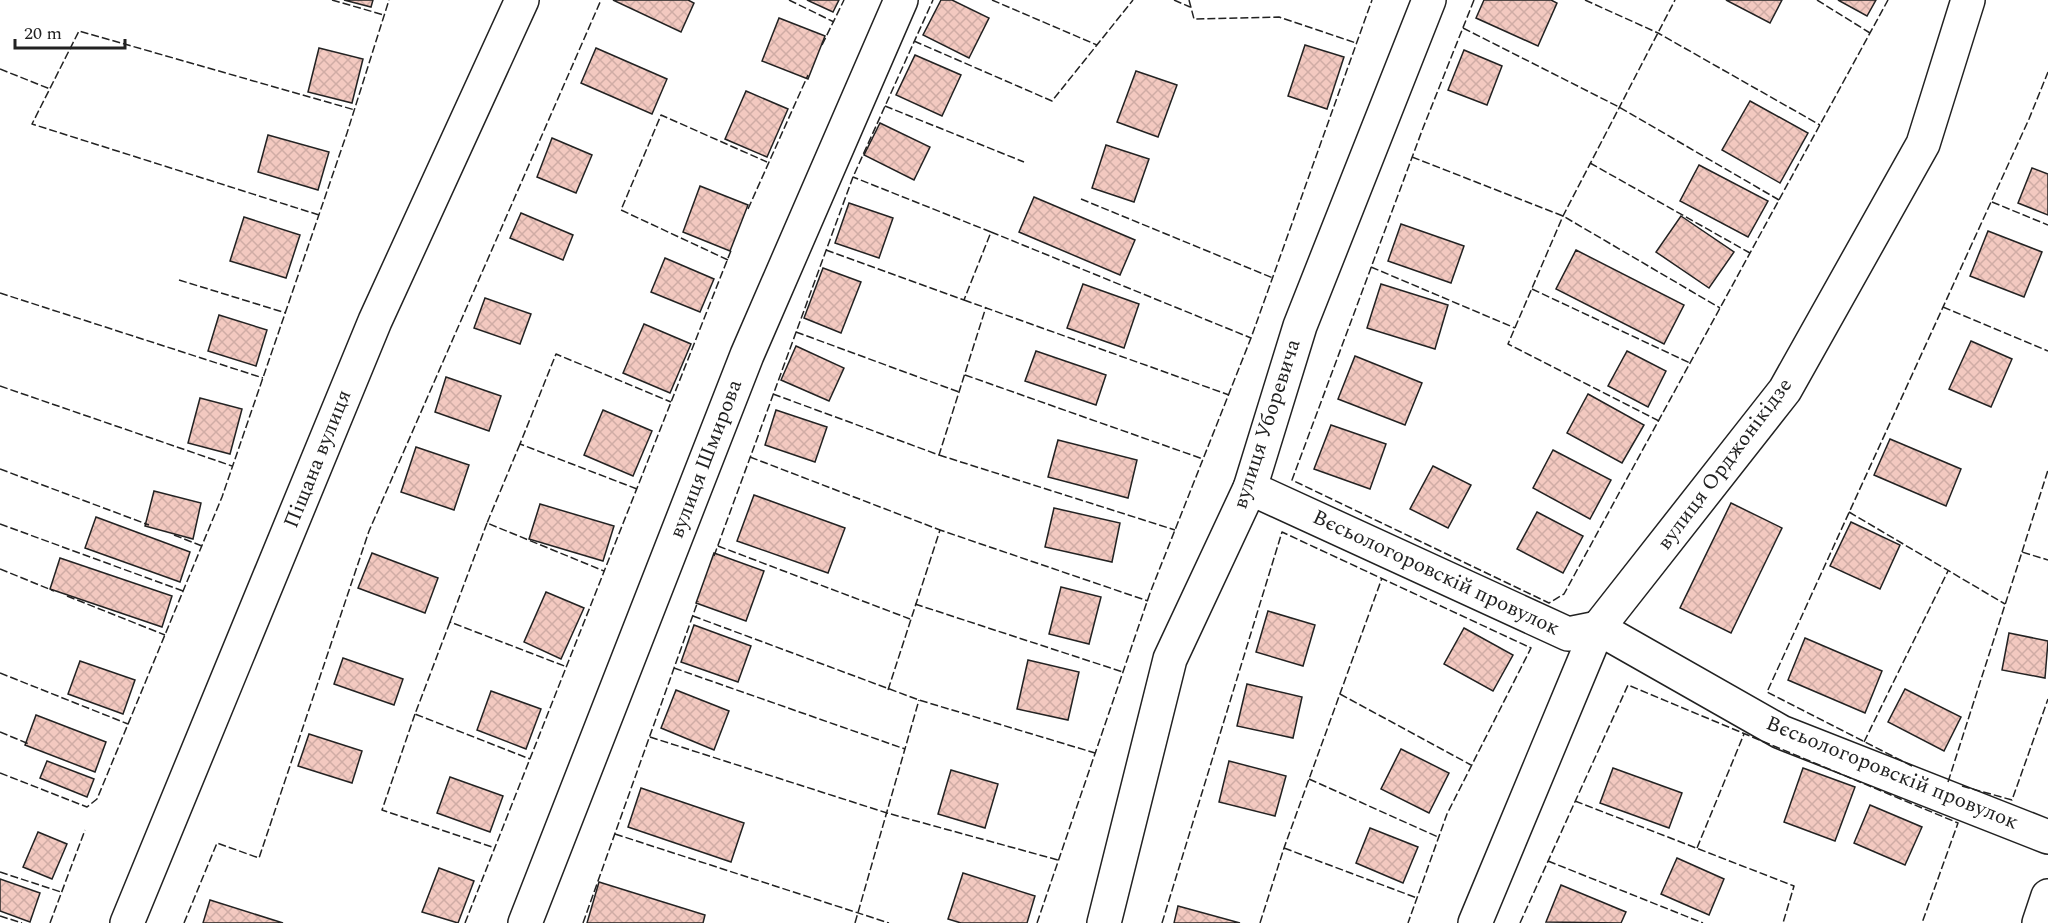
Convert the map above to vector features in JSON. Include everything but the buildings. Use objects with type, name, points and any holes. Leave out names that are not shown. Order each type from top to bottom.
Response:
[{"type":"street","name":"Піщана вулиця","points":[[127,923],[375,321],[522,0]]},
{"type":"street","name":"вулиця Шмирова","points":[[525,923],[747,355],[900,0]]},
{"type":"street","name":"вулиця Уборевича","points":[[1104,923],[1170,659],[1250,488],[1300,326],[1429,0]]},
{"type":"street","name":"вулиця Орджонікідзе","points":[[1475,923],[1598,628],[1785,390],[1923,144],[1968,0]]},
{"type":"street","name":"Вєсьологоровскій провулок","points":[[1250,488],[1568,634],[1598,628],[1781,732],[2048,837]]},
{"type":"street","points":[[2039,923],[2048,896]]},
{"type":"fence","points":[[332,0],[384,15]]},
{"type":"fence","points":[[0,773],[87,807],[97,799],[222,497],[347,133],[389,0]]},
{"type":"fence","points":[[184,923],[217,843],[259,858],[369,531],[601,0]]},
{"type":"fence","points":[[789,0],[834,22]]},
{"type":"fence","points":[[822,45],[844,0]]},
{"type":"fence","points":[[714,556],[853,177],[933,0]]},
{"type":"fence","points":[[992,0],[1097,45]]},
{"type":"fence","points":[[914,41],[1052,101],[1133,0]]},
{"type":"fence","points":[[1174,0],[1190,7]]},
{"type":"fence","points":[[1189,0],[1194,19],[1279,17],[1356,43]]},
{"type":"fence","points":[[1037,923],[1150,593],[1251,338],[1372,0]]},
{"type":"fence","points":[[1474,0],[1423,128],[1292,480],[1549,603],[1564,594],[1888,0]]},
{"type":"fence","points":[[1585,0],[1658,33],[1820,125]]},
{"type":"fence","points":[[1659,421],[1508,344],[1563,216],[1675,0]]},
{"type":"fence","points":[[1817,0],[1870,33]]},
{"type":"fence","points":[[1463,28],[1619,107],[1779,200]]},
{"type":"fence","points":[[319,215],[32,124],[79,31],[355,110]]},
{"type":"fence","points":[[0,69],[50,89]]},
{"type":"fence","points":[[1912,766],[1767,692],[2029,119],[2048,72]]},
{"type":"fence","points":[[748,209],[808,75]]},
{"type":"fence","points":[[885,106],[1024,162]]},
{"type":"fence","points":[[728,260],[621,210],[661,115],[767,162]]},
{"type":"fence","points":[[1412,157],[1563,216],[1720,308]]},
{"type":"fence","points":[[1590,163],[1750,253]]},
{"type":"fence","points":[[826,250],[964,300],[991,232],[853,177]]},
{"type":"fence","points":[[1081,199],[1273,278]]},
{"type":"fence","points":[[1992,202],[2048,225]]},
{"type":"fence","points":[[991,232],[1251,338]]},
{"type":"fence","points":[[465,923],[732,248]]},
{"type":"fence","points":[[1371,267],[1515,328]]},
{"type":"fence","points":[[179,280],[286,313]]},
{"type":"fence","points":[[1532,289],[1690,363]]},
{"type":"fence","points":[[0,293],[263,378]]},
{"type":"fence","points":[[964,300],[1229,395]]},
{"type":"fence","points":[[773,394],[939,455],[986,307]]},
{"type":"fence","points":[[1943,307],[2048,351]]},
{"type":"fence","points":[[796,332],[959,392]]},
{"type":"fence","points":[[637,489],[520,444],[556,354],[671,402]]},
{"type":"fence","points":[[965,375],[1203,459]]},
{"type":"fence","points":[[0,386],[232,466]]},
{"type":"fence","points":[[520,444],[487,523],[604,571]]},
{"type":"fence","points":[[939,455],[1175,530]]},
{"type":"fence","points":[[750,457],[940,530]]},
{"type":"fence","points":[[0,469],[149,525]]},
{"type":"fence","points":[[2022,552],[2048,470]]},
{"type":"fence","points":[[1849,512],[2005,604]]},
{"type":"fence","points":[[487,523],[450,622],[567,667]]},
{"type":"fence","points":[[0,524],[183,591]]},
{"type":"fence","points":[[888,690],[940,530],[1148,601]]},
{"type":"fence","points":[[1162,923],[1282,532],[1531,648],[1447,814],[1408,923]]},
{"type":"fence","points":[[174,535],[202,546]]},
{"type":"fence","points":[[718,546],[910,619]]},
{"type":"fence","points":[[1948,782],[2022,552],[2048,560]]},
{"type":"fence","points":[[0,569],[54,591]]},
{"type":"fence","points":[[1864,742],[1948,571]]},
{"type":"fence","points":[[1260,923],[1284,848],[1382,578]]},
{"type":"fence","points":[[67,596],[165,635]]},
{"type":"fence","points":[[583,923],[698,601]]},
{"type":"fence","points":[[915,604],[1123,672]]},
{"type":"fence","points":[[693,616],[919,700],[1095,753]]},
{"type":"fence","points":[[450,622],[415,714],[530,759]]},
{"type":"fence","points":[[674,668],[905,749]]},
{"type":"fence","points":[[0,673],[128,724]]},
{"type":"fence","points":[[1520,923],[1628,685],[1958,823],[1922,923]]},
{"type":"fence","points":[[1340,694],[1471,765]]},
{"type":"fence","points":[[1962,786],[2012,800],[2048,699]]},
{"type":"fence","points":[[855,923],[919,700]]},
{"type":"fence","points":[[415,714],[382,810],[495,848]]},
{"type":"fence","points":[[0,732],[29,744]]},
{"type":"fence","points":[[1697,848],[1744,734]]},
{"type":"fence","points":[[650,737],[887,813],[1058,860]]},
{"type":"fence","points":[[1309,779],[1438,837]]},
{"type":"fence","points":[[1575,801],[1794,886],[1783,923]]},
{"type":"fence","points":[[50,923],[85,830]]},
{"type":"fence","points":[[615,834],[889,923]]},
{"type":"fence","points":[[1284,848],[1417,898]]},
{"type":"fence","points":[[1548,861],[1703,923]]},
{"type":"fence","points":[[0,872],[61,892]]},
{"type":"fence","points":[[0,916],[22,923]]}]
